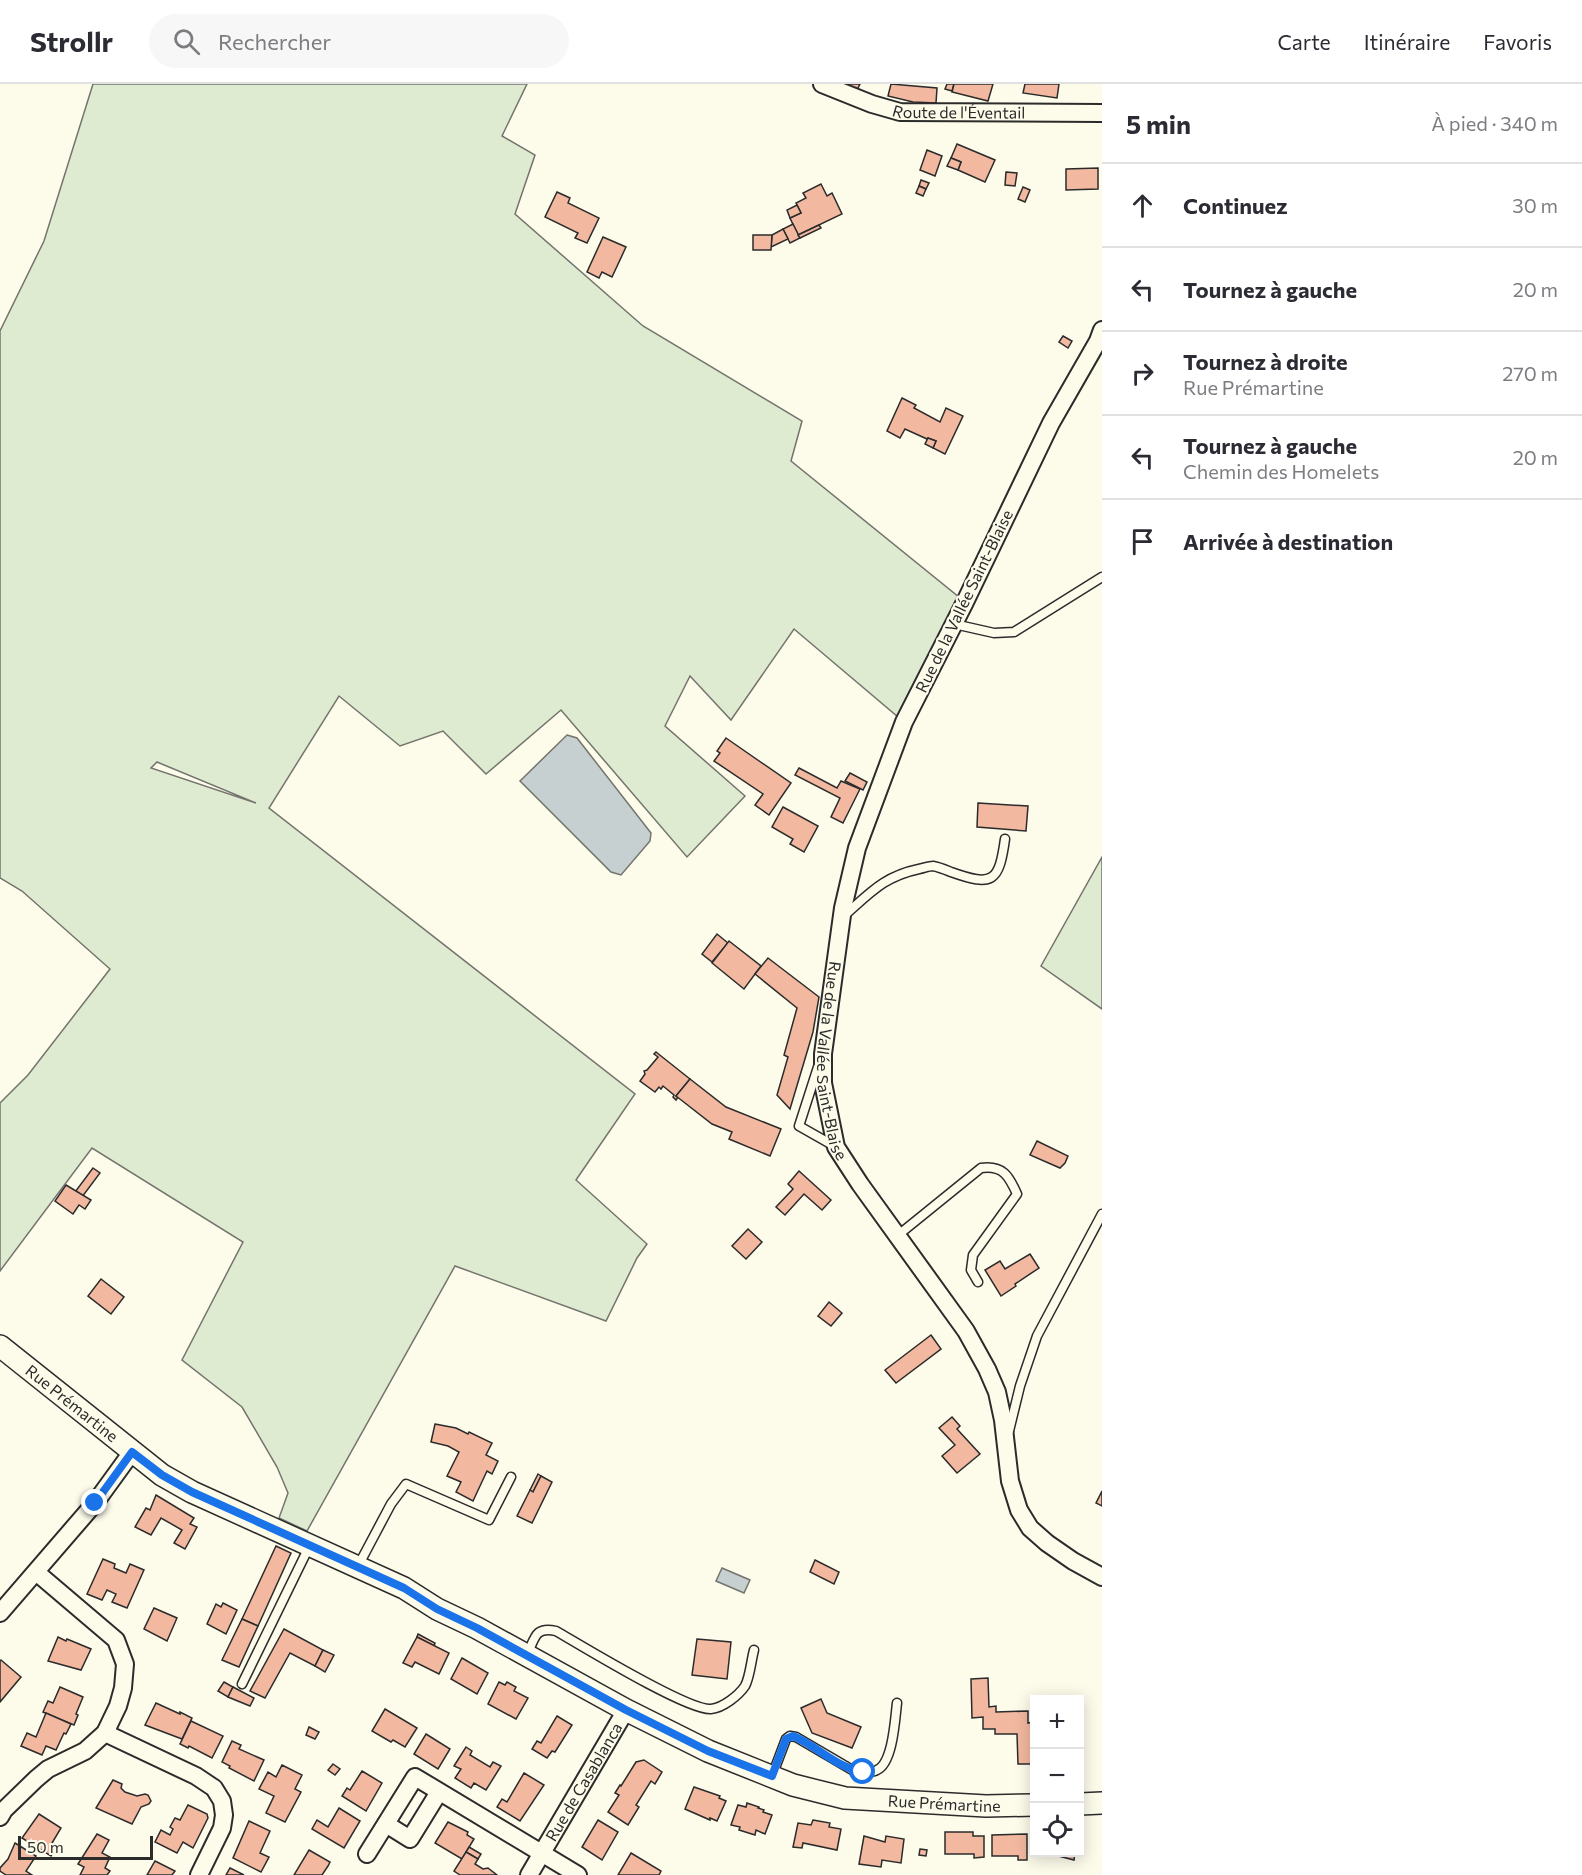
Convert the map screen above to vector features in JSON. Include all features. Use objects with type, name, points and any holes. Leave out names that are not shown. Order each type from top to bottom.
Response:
[{"type":"street","name":"Route de l'Éventail","points":[[822,84],[872,104],[900,112],[1102,113]]},
{"type":"street","name":"Rue de la Vallée Saint-Blaise","points":[[1102,330],[1051,423],[904,722],[857,848],[842,917],[823,1054],[823,1083],[836,1147],[966,1331],[997,1392],[1004,1420],[1010,1480],[1019,1510],[1030,1528],[1047,1543],[1072,1561],[1102,1577]]},
{"type":"street","name":"Rue Prémartine","points":[[0,1346],[162,1475],[192,1492],[309,1547],[404,1588],[437,1609],[708,1751],[793,1785],[845,1798],[986,1806],[1030,1805]]},
{"type":"street","points":[[0,1613],[95,1503],[132,1452]]},
{"type":"street","points":[[0,1817],[4,1810],[48,1769],[85,1751],[105,1733],[118,1706],[123,1688],[125,1664],[116,1640],[36,1572]]},
{"type":"street","name":"Rue de Casablanca","points":[[529,1875],[626,1710]]},
{"type":"street","points":[[105,1733],[196,1776],[214,1788],[222,1801],[224,1815],[222,1828],[199,1875]]},
{"type":"street","name":"Rue de Casablanca","points":[[367,1854],[415,1776],[542,1854]]},
{"type":"street","points":[[386,1824],[410,1839],[439,1792]]},
{"type":"street","points":[[1084,1804],[1102,1803]]},
{"type":"street","points":[[542,1854],[578,1875]]},
{"type":"lane","points":[[954,624],[994,633],[1014,632],[1102,577]]},
{"type":"lane","points":[[842,917],[882,882],[901,873],[934,866],[974,880],[987,880],[996,874],[1005,839]]},
{"type":"lane","points":[[823,1054],[799,1126],[836,1147]]},
{"type":"lane","points":[[897,1236],[981,1168],[993,1167],[1009,1176],[1017,1194],[973,1255],[971,1270],[978,1282]]},
{"type":"lane","points":[[1006,1446],[1020,1386],[1037,1336],[1102,1214]]},
{"type":"lane","points":[[357,1568],[391,1504],[406,1485],[489,1520],[510,1477]]},
{"type":"lane","points":[[242,1684],[309,1547]]},
{"type":"lane","points":[[527,1655],[538,1632],[545,1629],[556,1631],[625,1671],[690,1704],[711,1709],[728,1702],[745,1686],[754,1650]]},
{"type":"lane","points":[[772,1776],[786,1739],[793,1736],[854,1771],[877,1771],[884,1764],[890,1750],[897,1703]]},
{"type":"green space","points":[[93,84],[527,84],[502,136],[535,155],[515,214],[643,326],[802,421],[791,461],[965,602],[904,722],[794,629],[731,720],[690,676],[665,726],[745,796],[687,857],[561,710],[486,774],[443,731],[400,746],[339,696],[269,808],[635,1094],[576,1180],[647,1244],[637,1258],[606,1321],[455,1266],[307,1531],[279,1518],[288,1493],[277,1467],[242,1407],[182,1360],[243,1242],[92,1148],[0,1271],[0,1103],[28,1075],[110,969],[22,891],[0,878],[0,331],[44,241]],"holes":[[[157,762],[256,803],[151,768]]]},
{"type":"green space","points":[[1102,857],[1102,1009],[1041,966]]},
{"type":"shaded area","points":[[567,735],[577,738],[651,833],[650,841],[621,875],[611,872],[520,781]]},
{"type":"shaded area","points":[[722,1568],[750,1580],[744,1593],[716,1581]]},
{"type":"building","points":[[845,84],[860,84],[857,90]]},
{"type":"building","points":[[891,84],[937,88],[936,103],[913,102],[888,96]]},
{"type":"building","points":[[947,84],[954,84],[952,91],[945,89]]},
{"type":"building","points":[[954,84],[993,84],[988,101],[952,92]]},
{"type":"building","points":[[1025,84],[1059,84],[1057,98],[1023,93]]},
{"type":"building","points":[[957,144],[995,160],[985,182],[958,170],[961,162],[951,158]]},
{"type":"building","points":[[927,150],[942,156],[935,176],[920,170]]},
{"type":"building","points":[[951,158],[961,162],[958,170],[947,166]]},
{"type":"building","points":[[1098,168],[1098,189],[1066,190],[1066,169]]},
{"type":"building","points":[[1006,172],[1017,173],[1015,186],[1005,185]]},
{"type":"building","points":[[921,180],[929,183],[926,189],[919,186]]},
{"type":"building","points":[[821,184],[827,196],[832,193],[842,214],[798,235],[790,218],[801,213],[796,203],[806,198],[803,193]]},
{"type":"building","points":[[919,186],[926,189],[923,196],[916,193]]},
{"type":"building","points":[[1023,187],[1030,190],[1025,202],[1018,199]]},
{"type":"building","points":[[557,192],[570,198],[568,203],[599,218],[587,243],[575,238],[578,233],[545,217]]},
{"type":"building","points":[[797,205],[801,213],[790,218],[787,210]]},
{"type":"building","points":[[793,224],[800,238],[790,243],[783,229]]},
{"type":"building","points":[[819,225],[821,228],[800,238],[798,235]]},
{"type":"building","points":[[783,229],[788,239],[771,247],[772,235]]},
{"type":"building","points":[[753,235],[772,235],[771,250],[753,250]]},
{"type":"building","points":[[603,237],[626,247],[612,277],[602,272],[599,278],[587,272]]},
{"type":"building","points":[[1063,336],[1072,341],[1068,348],[1059,342]]},
{"type":"building","points":[[902,398],[916,405],[914,408],[940,422],[946,408],[963,416],[945,454],[933,448],[936,441],[905,429],[900,438],[887,431]]},
{"type":"building","points":[[928,438],[936,441],[933,448],[925,444]]},
{"type":"building","points":[[726,738],[791,783],[769,815],[755,805],[763,794],[714,761],[720,753],[717,751]]},
{"type":"building","points":[[799,768],[837,788],[841,781],[860,789],[843,823],[831,817],[840,798],[795,775]]},
{"type":"building","points":[[850,773],[867,782],[863,790],[845,781]]},
{"type":"building","points":[[978,803],[1028,806],[1026,831],[977,827]]},
{"type":"building","points":[[783,807],[818,826],[804,852],[790,844],[793,839],[772,827]]},
{"type":"building","points":[[717,934],[728,943],[712,962],[702,954]]},
{"type":"building","points":[[729,941],[761,966],[744,989],[712,963]]},
{"type":"building","points":[[768,958],[819,997],[813,1032],[790,1109],[777,1095],[788,1057],[784,1055],[797,1008],[755,974]]},
{"type":"building","points":[[656,1052],[690,1079],[676,1096],[678,1097],[676,1100],[674,1095],[663,1086],[655,1092],[640,1081],[645,1074],[644,1071],[658,1057],[654,1054]]},
{"type":"building","points":[[690,1079],[726,1107],[781,1129],[770,1156],[729,1139],[732,1132],[712,1124],[676,1096]]},
{"type":"building","points":[[1037,1141],[1068,1156],[1065,1163],[1060,1168],[1030,1155]]},
{"type":"building","points":[[93,1168],[100,1173],[82,1197],[75,1192]]},
{"type":"building","points":[[799,1171],[831,1200],[822,1210],[804,1194],[785,1215],[776,1207],[793,1189],[788,1184]]},
{"type":"building","points":[[66,1185],[91,1200],[85,1209],[79,1205],[73,1214],[55,1201]]},
{"type":"building","points":[[748,1229],[762,1242],[746,1259],[732,1246]]},
{"type":"building","points":[[1030,1254],[1039,1268],[1001,1296],[985,1270],[1000,1261],[1005,1269]]},
{"type":"building","points":[[101,1279],[124,1297],[111,1314],[88,1296]]},
{"type":"building","points":[[829,1302],[842,1313],[831,1326],[818,1316]]},
{"type":"building","points":[[931,1335],[941,1349],[896,1383],[885,1370]]},
{"type":"building","points":[[952,1417],[960,1426],[957,1429],[980,1454],[957,1473],[942,1456],[955,1445],[939,1428]]},
{"type":"building","points":[[435,1424],[456,1428],[468,1434],[469,1432],[492,1443],[486,1455],[498,1461],[492,1474],[487,1471],[473,1501],[456,1492],[461,1482],[447,1476],[459,1452],[448,1446],[431,1442]]},
{"type":"building","points":[[538,1474],[541,1476],[533,1492],[530,1490]]},
{"type":"building","points":[[541,1476],[552,1482],[532,1523],[517,1516],[530,1490],[533,1492]]},
{"type":"building","points":[[1102,1491],[1102,1506],[1096,1503]]},
{"type":"building","points":[[156,1495],[194,1518],[190,1524],[197,1527],[185,1549],[174,1543],[182,1530],[161,1518],[151,1535],[135,1527],[146,1508],[150,1510]]},
{"type":"building","points":[[276,1546],[291,1553],[258,1626],[242,1619]]},
{"type":"building","points":[[103,1559],[115,1564],[114,1568],[126,1573],[130,1564],[144,1570],[127,1608],[112,1602],[116,1594],[107,1590],[102,1600],[87,1594]]},
{"type":"building","points":[[815,1560],[839,1572],[834,1584],[810,1572]]},
{"type":"building","points":[[223,1603],[237,1610],[226,1634],[207,1624],[216,1604],[221,1607]]},
{"type":"building","points":[[154,1608],[177,1618],[167,1641],[144,1629]]},
{"type":"building","points":[[242,1619],[258,1626],[239,1667],[222,1660]]},
{"type":"building","points":[[284,1629],[323,1650],[315,1666],[290,1653],[265,1698],[250,1691]]},
{"type":"building","points":[[418,1634],[435,1643],[434,1646],[417,1637]]},
{"type":"building","points":[[58,1637],[91,1649],[81,1670],[48,1661]]},
{"type":"building","points":[[417,1637],[449,1653],[439,1674],[415,1662],[412,1667],[403,1663]]},
{"type":"building","points":[[697,1639],[731,1642],[727,1679],[692,1675]]},
{"type":"building","points":[[323,1650],[334,1655],[325,1672],[315,1666]]},
{"type":"building","points":[[462,1658],[488,1673],[477,1694],[451,1679]]},
{"type":"building","points":[[0,1661],[21,1677],[0,1702]]},
{"type":"building","points":[[988,1678],[989,1707],[996,1706],[996,1712],[1028,1711],[1030,1764],[1018,1764],[1017,1734],[995,1734],[995,1729],[983,1729],[983,1717],[972,1718],[971,1679]]},
{"type":"building","points":[[224,1682],[233,1687],[228,1697],[218,1691]]},
{"type":"building","points":[[499,1682],[505,1685],[507,1682],[516,1687],[514,1691],[528,1698],[516,1719],[488,1704]]},
{"type":"building","points":[[60,1687],[83,1697],[74,1725],[43,1712],[48,1701],[53,1703]]},
{"type":"building","points":[[233,1687],[254,1698],[250,1706],[228,1697]]},
{"type":"building","points":[[821,1699],[827,1713],[861,1727],[852,1748],[812,1733],[801,1708]]},
{"type":"building","points":[[156,1703],[192,1718],[182,1739],[145,1725]]},
{"type":"building","points":[[385,1709],[417,1728],[405,1747],[372,1731]]},
{"type":"building","points":[[46,1713],[71,1724],[56,1750],[46,1746],[42,1755],[21,1746],[27,1733],[36,1737]]},
{"type":"building","points":[[557,1716],[572,1725],[555,1752],[552,1751],[547,1758],[532,1749],[537,1741],[541,1743]]},
{"type":"building","points":[[191,1721],[223,1736],[212,1758],[180,1744]]},
{"type":"building","points":[[309,1727],[319,1732],[315,1739],[306,1735]]},
{"type":"building","points":[[426,1734],[450,1749],[438,1769],[414,1754]]},
{"type":"building","points":[[232,1741],[241,1745],[239,1749],[264,1760],[254,1781],[222,1762]]},
{"type":"building","points":[[466,1747],[472,1751],[470,1755],[490,1767],[493,1762],[501,1766],[486,1790],[474,1783],[471,1788],[455,1778],[461,1769],[454,1766]]},
{"type":"building","points":[[644,1760],[662,1772],[655,1784],[651,1781],[636,1805],[639,1807],[628,1825],[608,1812],[619,1795],[615,1793],[620,1785],[636,1762]]},
{"type":"building","points":[[333,1764],[340,1769],[335,1775],[328,1770]]},
{"type":"building","points":[[282,1765],[302,1775],[295,1789],[301,1792],[285,1822],[266,1813],[274,1796],[259,1789],[268,1772],[276,1777]]},
{"type":"building","points":[[362,1771],[382,1783],[366,1811],[342,1796],[347,1788],[350,1790]]},
{"type":"building","points":[[524,1773],[544,1785],[520,1821],[497,1807],[502,1799],[507,1802]]},
{"type":"building","points":[[113,1780],[122,1784],[121,1788],[125,1792],[137,1796],[148,1795],[151,1801],[141,1807],[132,1824],[96,1808]]},
{"type":"building","points":[[694,1787],[720,1796],[719,1798],[726,1801],[717,1821],[685,1809]]},
{"type":"building","points":[[747,1803],[772,1815],[765,1834],[756,1830],[755,1835],[731,1825],[738,1805],[746,1807]]},
{"type":"building","points":[[188,1805],[207,1814],[208,1818],[193,1848],[183,1842],[177,1853],[155,1842],[161,1830],[170,1835],[173,1829],[170,1827],[175,1818],[180,1820]]},
{"type":"building","points":[[339,1808],[360,1821],[344,1848],[312,1829],[317,1820],[328,1827]]},
{"type":"building","points":[[39,1814],[61,1828],[52,1843],[57,1846],[51,1856],[22,1838]]},
{"type":"building","points":[[598,1820],[618,1832],[602,1860],[582,1847]]},
{"type":"building","points":[[813,1820],[830,1823],[829,1827],[841,1829],[837,1850],[803,1843],[802,1848],[793,1847],[798,1823],[811,1825]]},
{"type":"building","points":[[249,1821],[270,1831],[260,1853],[269,1857],[261,1872],[233,1858]]},
{"type":"building","points":[[448,1822],[468,1832],[467,1835],[474,1839],[462,1859],[435,1843]]},
{"type":"building","points":[[945,1832],[973,1832],[973,1836],[984,1836],[984,1857],[974,1858],[974,1854],[945,1854]]},
{"type":"building","points":[[97,1834],[109,1840],[102,1853],[110,1857],[105,1868],[110,1871],[107,1875],[80,1875],[84,1867],[78,1864]]},
{"type":"building","points":[[1027,1834],[1027,1860],[1018,1860],[1018,1856],[992,1856],[992,1835]]},
{"type":"building","points":[[864,1836],[885,1842],[886,1836],[904,1839],[901,1863],[882,1860],[881,1867],[859,1864]]},
{"type":"building","points":[[15,1843],[36,1856],[26,1871],[32,1875],[6,1875],[0,1871]]},
{"type":"building","points":[[469,1847],[481,1854],[478,1859],[466,1852]]},
{"type":"building","points":[[920,1849],[927,1850],[926,1856],[919,1855]]},
{"type":"building","points":[[309,1850],[330,1862],[328,1866],[322,1875],[294,1875]]},
{"type":"building","points":[[466,1852],[478,1859],[475,1864],[483,1869],[488,1868],[497,1875],[460,1875],[454,1871]]},
{"type":"building","points":[[631,1853],[661,1871],[659,1875],[618,1875]]},
{"type":"building","points":[[155,1861],[175,1871],[172,1875],[147,1875]]},
{"type":"building","points":[[230,1868],[244,1875],[226,1875]]},
{"type":"route","points":[[95,1503],[132,1452],[162,1475],[192,1492],[404,1588],[437,1609],[708,1751],[772,1776],[786,1739],[793,1736],[854,1771],[863,1772]]}]
